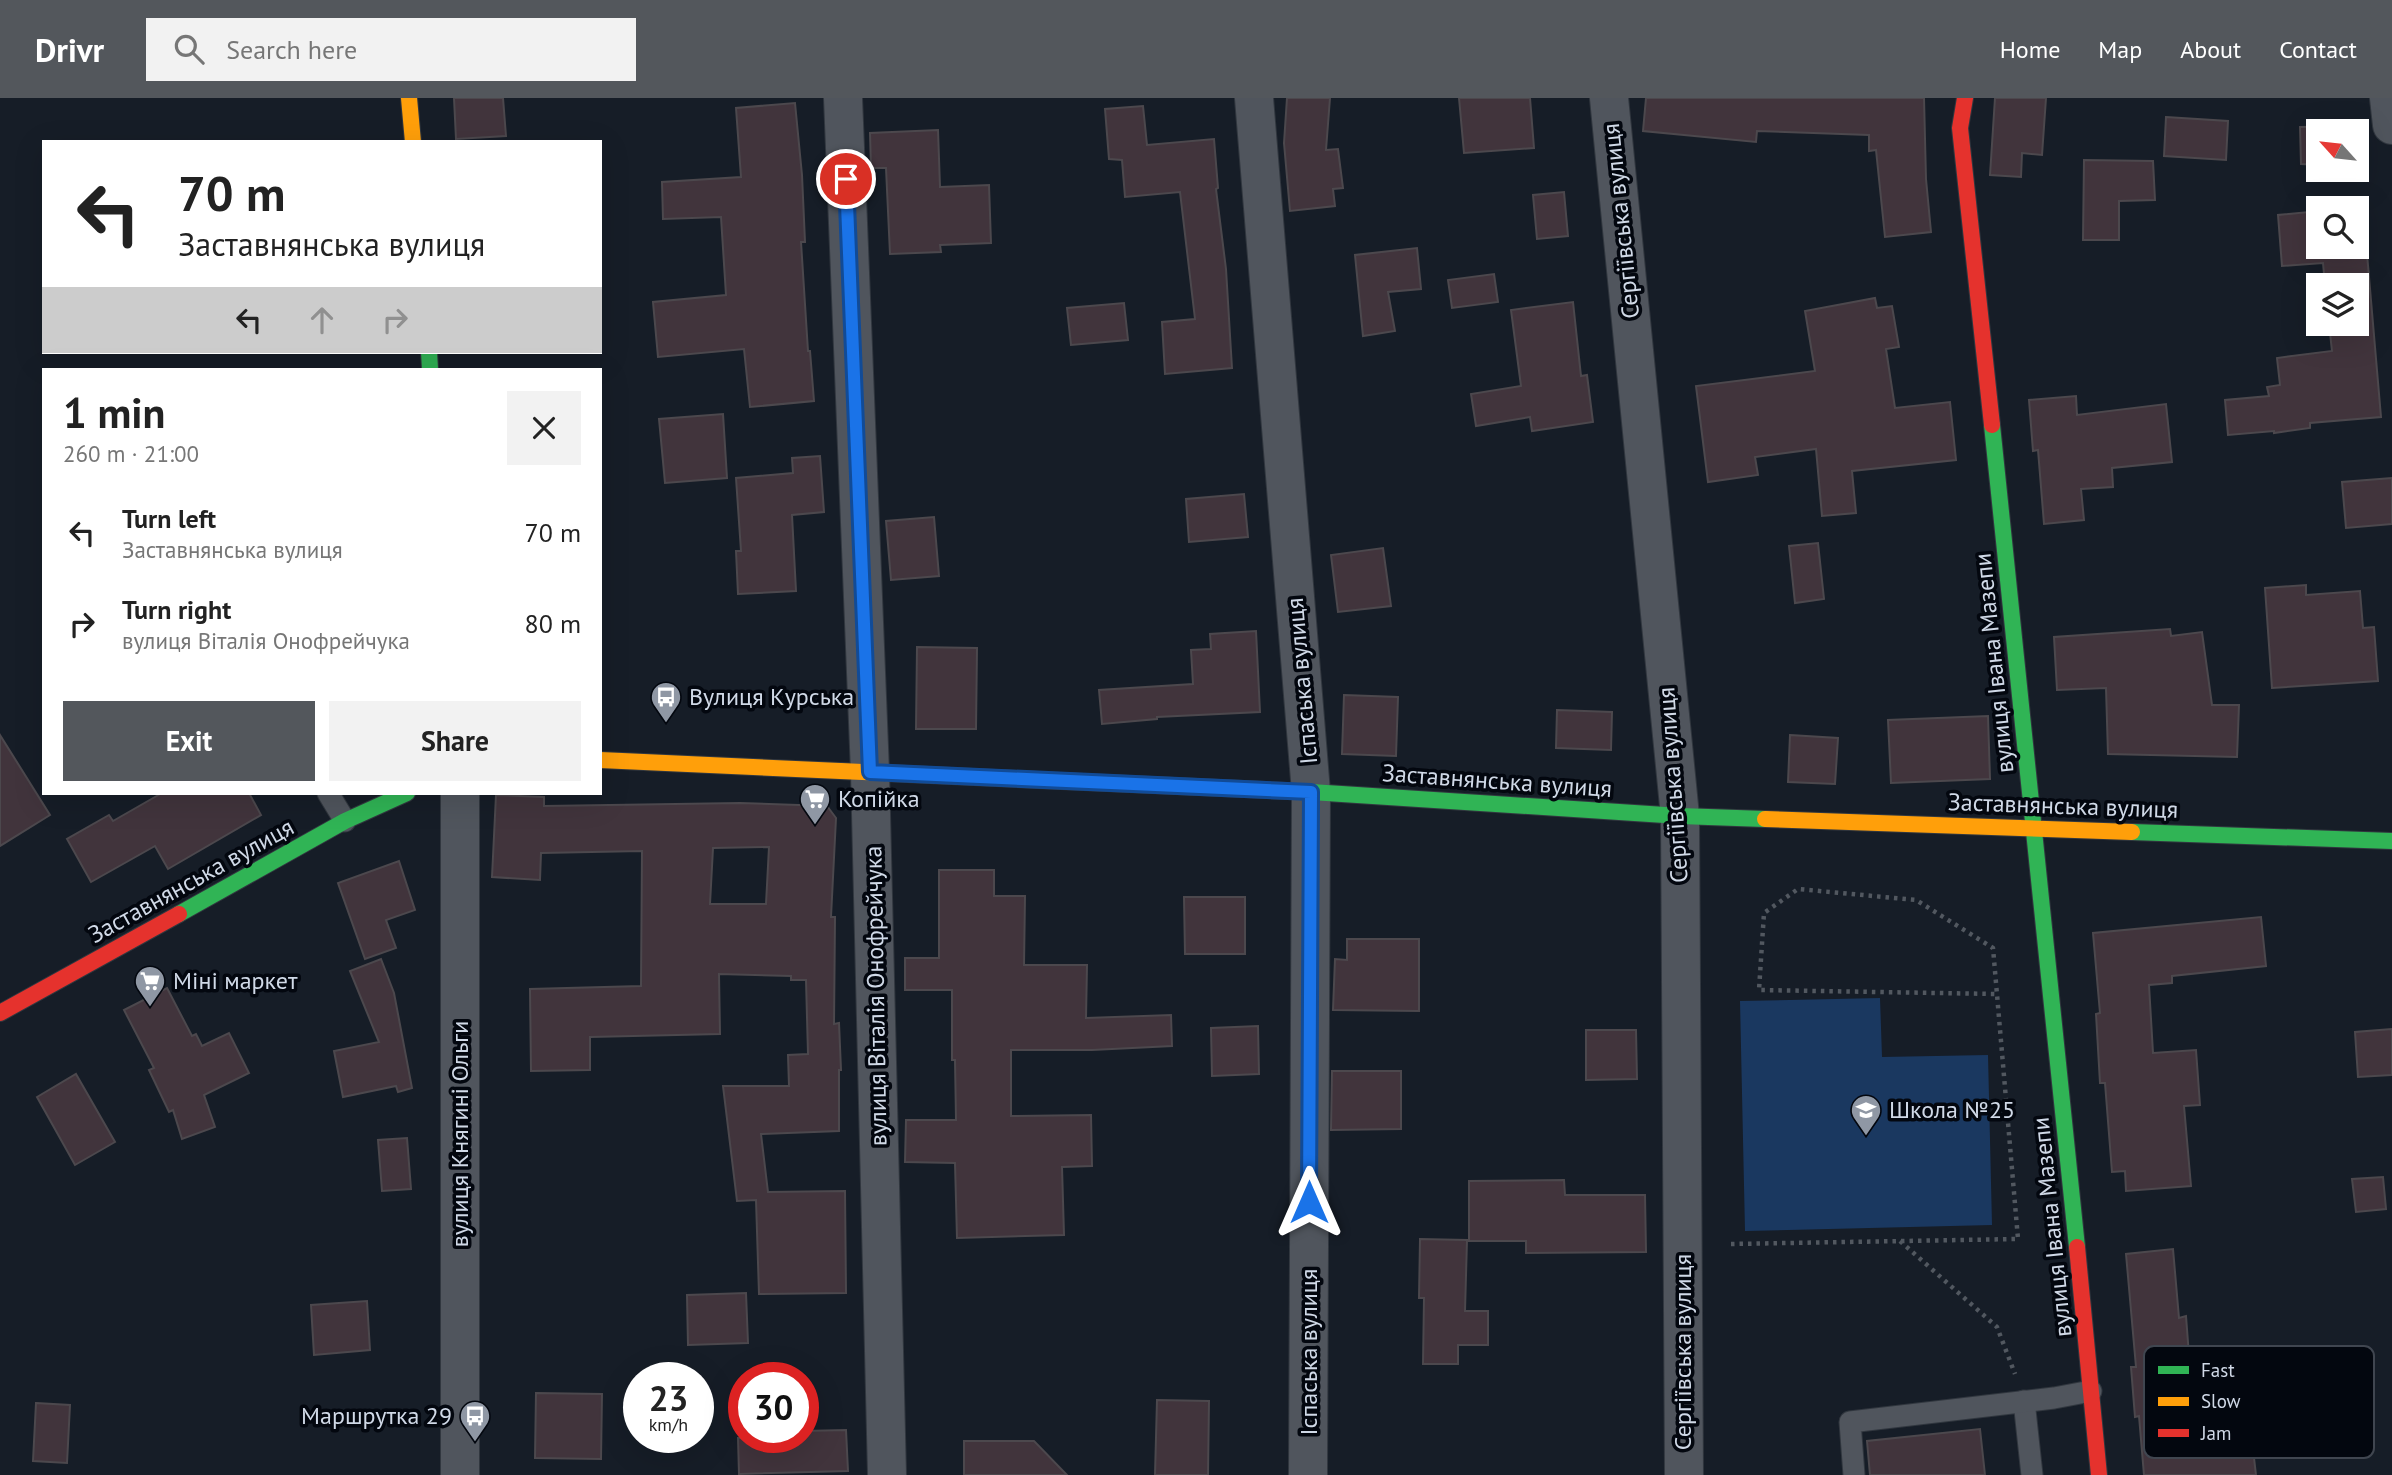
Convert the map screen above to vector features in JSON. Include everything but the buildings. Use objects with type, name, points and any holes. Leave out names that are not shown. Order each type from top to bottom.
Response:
[{"type":"street","points":[[410,98],[413,140]]},
{"type":"street","name":"вулиця Віталія Онофрейчука","points":[[843,98],[870,772],[887,1475]]},
{"type":"street","name":"Іспаська вулиця","points":[[1254,98],[1311,792],[1308,1475]]},
{"type":"street","name":"Сергіївська вулиця","points":[[1609,98],[1680,816],[1684,1475]]},
{"type":"street","name":"вулиця Івана Мазепи","points":[[1965,98],[1960,128],[2035,827],[2099,1475]]},
{"type":"street","points":[[2389,98],[2392,125]]},
{"type":"street","name":"Заставнянська вулиця","points":[[602,760],[1311,792],[1680,816],[2392,841]]},
{"type":"street","name":"Заставнянська вулиця","points":[[0,1013],[345,821],[403,795]]},
{"type":"street","name":"вулиця Княгині Ольги","points":[[460,795],[460,1475]]},
{"type":"lane","points":[[329,795],[345,821]]},
{"type":"lane","points":[[1854,1475],[1850,1422],[2091,1391]]},
{"type":"lane","points":[[2024,1401],[2032,1475]]},
{"type":"path","points":[[1731,1244],[2018,1240],[1997,994],[1993,948],[1916,900],[1798,889],[1764,913],[1759,990],[1997,994]]},
{"type":"path","points":[[1900,1241],[1997,1326],[2024,1401]]},
{"type":"shaded area","points":[[1880,998],[1882,1057],[1988,1055],[1992,1225],[1745,1231],[1740,1001]]},
{"type":"traffic: fast","points":[[429,354],[430,368]]},
{"type":"traffic: fast","points":[[1992,425],[2077,1247]]},
{"type":"traffic: fast","points":[[1038,780],[1311,792],[1765,819]]},
{"type":"traffic: fast","points":[[179,914],[345,821],[403,795]]},
{"type":"traffic: fast","points":[[2132,832],[2392,841]]},
{"type":"traffic: slow","points":[[409,98],[413,140]]},
{"type":"traffic: slow","points":[[602,760],[1038,780]]},
{"type":"traffic: slow","points":[[1765,819],[2132,832]]},
{"type":"traffic: jam","points":[[1965,98],[1960,128],[1992,425]]},
{"type":"traffic: jam","points":[[0,1013],[179,914]]},
{"type":"traffic: jam","points":[[2077,1247],[2099,1475]]},
{"type":"place","name":"Вулиця Курська","points":[[666,724]]},
{"type":"place","name":"Копійка","points":[[815,826]]},
{"type":"place","name":"Міні маркет","points":[[150,1008]]},
{"type":"place","name":"Школа №25","points":[[1866,1137]]},
{"type":"place","name":"Маршрутка 29","points":[[475,1443]]},
{"type":"route","points":[[846,179],[870,772],[1311,792],[1309,1202]]}]
